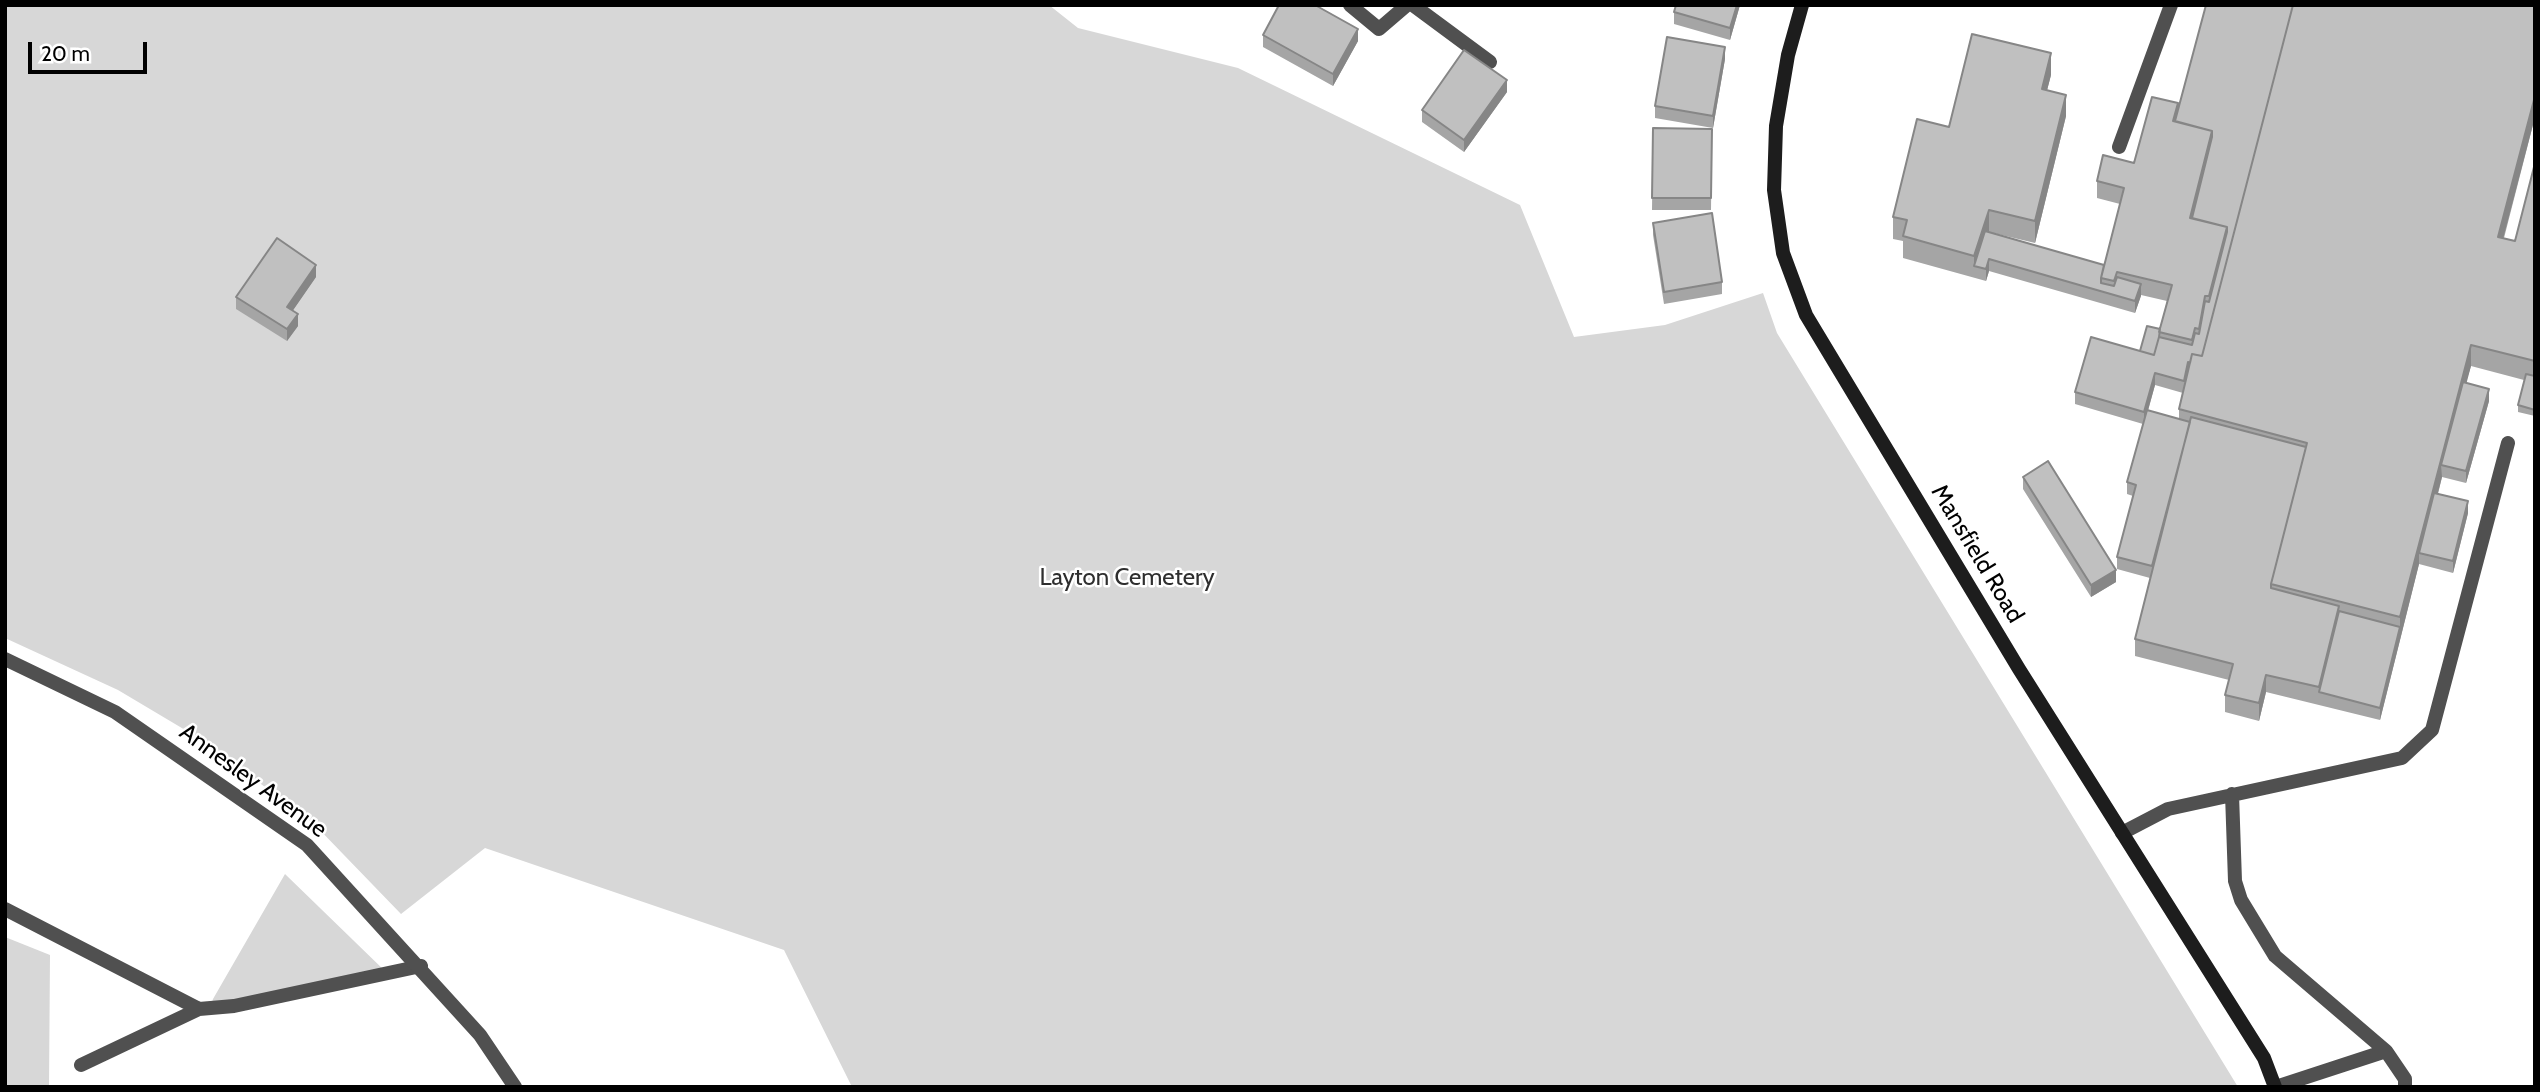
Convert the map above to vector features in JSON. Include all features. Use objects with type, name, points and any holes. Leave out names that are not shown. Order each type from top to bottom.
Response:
[{"type":"street","points":[[1350,5],[1379,29],[1407,5]]},
{"type":"street","points":[[1413,5],[1490,62]]},
{"type":"street","name":"Mansfield Road","points":[[1802,5],[1788,55],[1776,126],[1774,190],[1783,253],[1806,315],[2019,669],[2264,1058],[2276,1087]]},
{"type":"street","points":[[2119,147],[2171,5]]},
{"type":"street","points":[[2122,832],[2168,808],[2402,758],[2432,730],[2508,443]]},
{"type":"street","name":"Annesley Avenue","points":[[5,659],[115,712],[307,845],[421,966],[480,1035],[515,1087]]},
{"type":"street","points":[[2232,794],[2235,881],[2241,900],[2275,956],[2386,1051],[2405,1079],[2405,1087]]},
{"type":"street","points":[[5,909],[199,1009]]},
{"type":"street","points":[[80,1065],[199,1009],[234,1006],[421,966]]},
{"type":"street","points":[[2276,1087],[2386,1051]]},
{"type":"green space","name":"Layton Cemetery","points":[[5,5],[1049,5],[1078,28],[1238,68],[1520,205],[1574,337],[1665,325],[1763,293],[1777,333],[2238,1087],[852,1087],[784,950],[485,848],[401,914],[315,825],[207,743],[118,690],[5,638]]},
{"type":"green space","points":[[285,874],[387,973],[210,1009],[213,999]]},
{"type":"green space","points":[[5,937],[50,955],[49,1087],[5,1087]]},
{"type":"building","points":[[1279,5],[1315,5],[1358,29],[1333,74],[1263,35]]},
{"type":"building","points":[[1676,5],[1737,5],[1730,28],[1674,12]]},
{"type":"building","points":[[2206,5],[2293,5],[2202,356],[2192,354],[2184,381],[2155,373],[2144,412],[2075,392],[2091,337],[2154,355],[2159,337],[2192,345],[2195,333],[2199,334],[2205,301],[2209,302],[2227,227],[2192,218],[2212,131],[2175,121]]},
{"type":"building","points":[[2293,5],[2535,5],[2535,96],[2498,237],[2515,241],[2535,163],[2535,361],[2471,345],[2400,617],[2271,584],[2307,443],[2179,409],[2192,354],[2202,356]]},
{"type":"building","points":[[1972,34],[2051,53],[2042,89],[2066,95],[2035,221],[1989,210],[1974,256],[1903,236],[1907,220],[1893,217],[1917,119],[1949,127]]},
{"type":"building","points":[[1667,37],[1725,47],[1713,116],[1655,106]]},
{"type":"building","points":[[1464,50],[1507,80],[1464,140],[1422,110]]},
{"type":"building","points":[[2152,97],[2178,103],[2173,121],[2212,131],[2190,218],[2227,227],[2209,296],[2205,296],[2199,329],[2195,328],[2192,340],[2159,332],[2172,285],[2117,272],[2114,281],[2101,278],[2124,188],[2097,181],[2103,155],[2134,163]]},
{"type":"building","points":[[1653,128],[1712,129],[1711,198],[1652,198]]},
{"type":"building","points":[[1712,213],[1722,282],[1664,292],[1653,223]]},
{"type":"building","points":[[1985,231],[2104,265],[2101,283],[2114,286],[2117,277],[2141,284],[2135,301],[1989,259],[1986,269],[1974,266]]},
{"type":"building","points":[[277,238],[316,265],[287,307],[298,314],[287,329],[236,297]]},
{"type":"building","points":[[2147,326],[2160,329],[2154,355],[2140,351]]},
{"type":"building","points":[[2526,374],[2535,376],[2535,410],[2518,405]]},
{"type":"building","points":[[2463,382],[2489,389],[2466,471],[2441,465]]},
{"type":"building","points":[[2147,410],[2190,422],[2152,566],[2117,557],[2136,485],[2127,482]]},
{"type":"building","points":[[2191,417],[2306,447],[2271,588],[2339,606],[2319,687],[2266,675],[2259,703],[2225,695],[2233,664],[2135,639]]},
{"type":"building","points":[[2048,461],[2116,570],[2091,585],[2023,477]]},
{"type":"building","points":[[2434,493],[2468,501],[2453,561],[2419,553]]},
{"type":"building","points":[[2339,611],[2400,627],[2380,708],[2319,692]]}]
